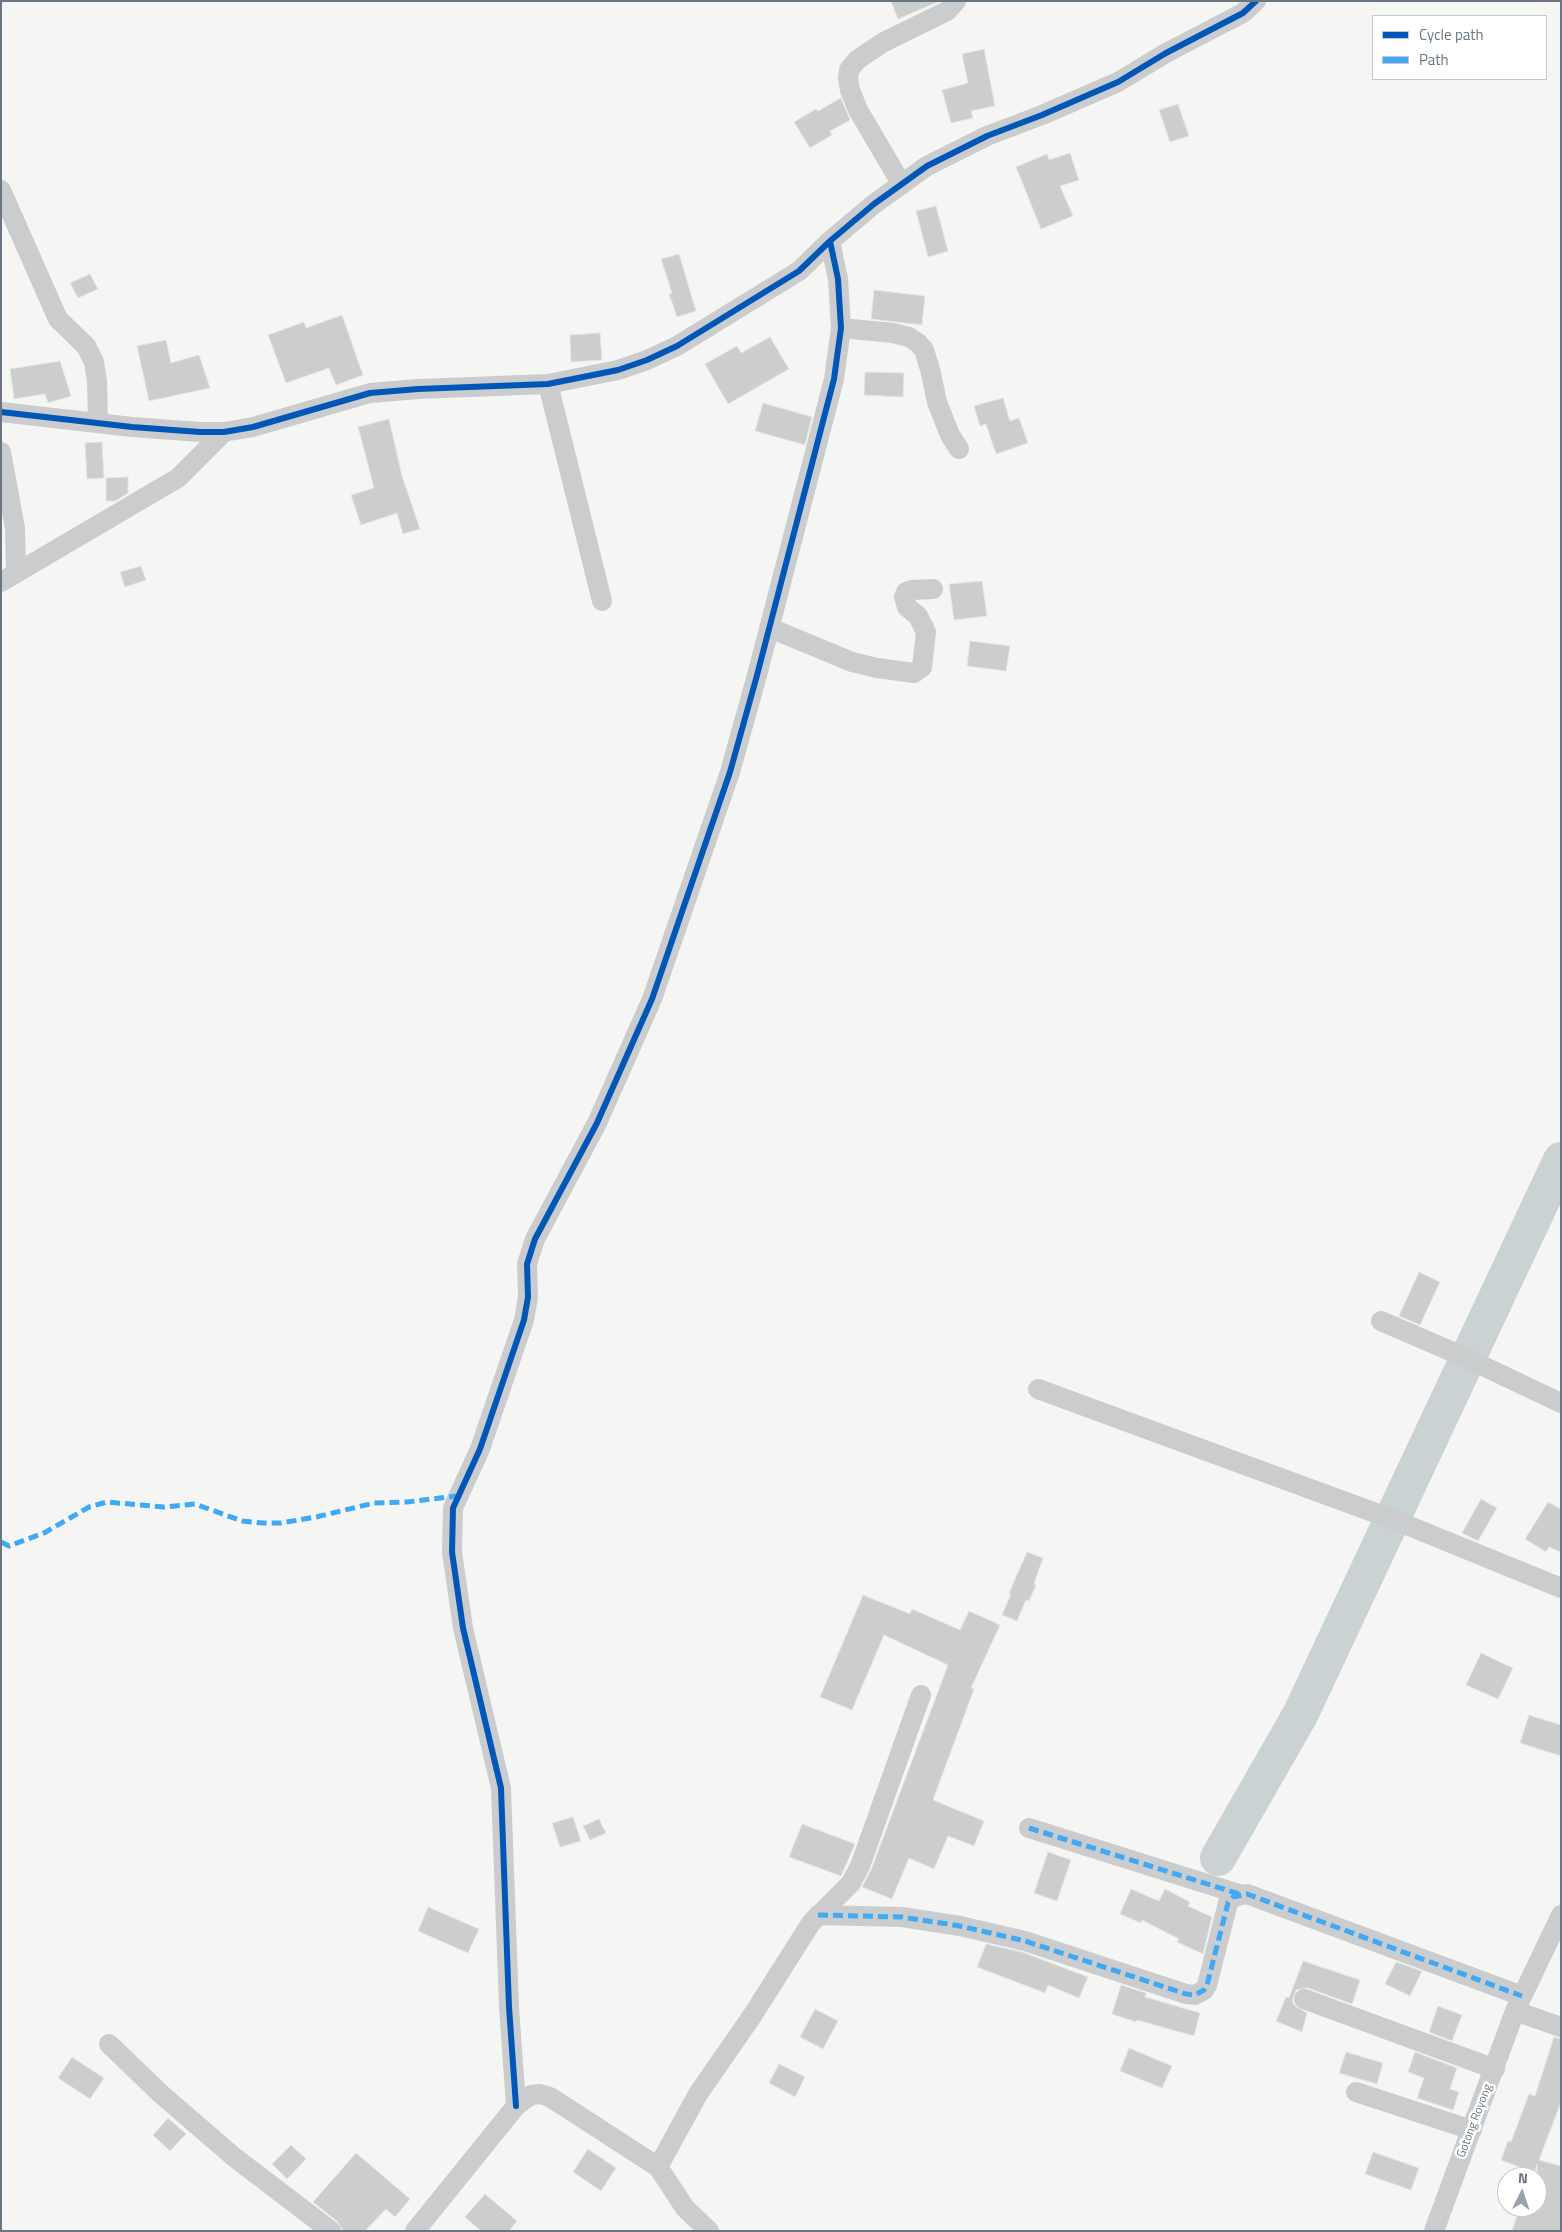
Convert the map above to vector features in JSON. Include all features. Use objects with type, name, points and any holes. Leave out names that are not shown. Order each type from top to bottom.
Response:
[{"type":"street","points":[[901,183],[858,110],[850,90],[849,70],[857,60],[882,43],[947,11],[956,1]]},
{"type":"street","points":[[1,412],[200,432],[224,432],[253,427],[370,393],[418,388],[548,384],[618,370],[647,360],[677,346],[799,271],[830,241],[901,183],[927,166],[979,140],[1118,82],[1166,53],[1243,13],[1256,1]]},
{"type":"street","points":[[1,190],[58,319],[86,346],[94,362],[97,381],[98,422]]},
{"type":"street","points":[[516,2106],[509,2007],[501,1788],[463,1628],[452,1552],[453,1508],[480,1449],[520,1334],[528,1297],[527,1264],[535,1239],[597,1123],[652,999],[730,772],[770,628],[834,379],[841,328],[838,279],[830,241]]},
{"type":"street","points":[[841,328],[893,333],[909,337],[918,343],[924,350],[930,368],[937,402],[950,435],[959,449]]},
{"type":"street","points":[[548,384],[602,601]]},
{"type":"street","points":[[9,578],[178,478],[224,432]]},
{"type":"street","points":[[1,452],[15,528],[9,578]]},
{"type":"street","points":[[770,628],[852,662],[877,668],[914,673],[922,667],[926,632],[918,616],[907,607],[904,597],[906,592],[912,590],[933,589]]},
{"type":"street","points":[[1381,1321],[1462,1356],[1561,1404]]},
{"type":"street","points":[[1038,1389],[1405,1524],[1561,1588]]},
{"type":"street","points":[[658,2168],[698,2094],[818,1915],[836,1900],[850,1883],[860,1866],[921,1694]]},
{"type":"street","points":[[1029,1828],[1239,1894],[1256,1896],[1519,2004],[1561,2027]]},
{"type":"street","points":[[818,1915],[902,1917],[960,1926],[1025,1941],[1186,1994],[1195,1995],[1204,1990],[1207,1985],[1228,1903],[1239,1894]]},
{"type":"street","name":"Gotong Royong","points":[[1434,2231],[1519,2004],[1561,1916]]},
{"type":"street","points":[[1304,1999],[1495,2069]]},
{"type":"street","points":[[109,2044],[161,2094],[234,2157],[331,2231]]},
{"type":"street","points":[[1356,2092],[1472,2130]]},
{"type":"street","points":[[415,2231],[516,2106],[531,2095],[550,2096],[658,2168],[685,2208],[709,2231]]},
{"type":"building","points":[[891,1],[940,1],[898,19]]},
{"type":"building","points":[[984,49],[995,106],[971,111],[973,118],[951,123],[942,90],[968,83],[962,54]]},
{"type":"building","points":[[841,98],[850,120],[830,131],[832,135],[810,148],[794,122],[816,109],[818,111]]},
{"type":"building","points":[[1178,104],[1189,136],[1170,142],[1159,110]]},
{"type":"building","points":[[1070,153],[1079,180],[1060,186],[1073,216],[1041,229],[1016,167],[1047,154],[1049,160]]},
{"type":"building","points":[[936,206],[948,251],[928,257],[916,211]]},
{"type":"building","points":[[679,254],[696,311],[677,317],[669,294],[672,293],[661,259]]},
{"type":"building","points":[[90,274],[98,289],[78,298],[70,283]]},
{"type":"building","points":[[874,290],[925,296],[922,325],[871,319]]},
{"type":"building","points":[[342,315],[363,375],[336,385],[329,368],[286,383],[268,335],[304,322],[306,328]]},
{"type":"building","points":[[600,333],[602,360],[571,362],[570,335]]},
{"type":"building","points":[[770,337],[789,369],[728,404],[705,364],[737,346],[741,353]]},
{"type":"building","points":[[166,340],[171,363],[199,355],[210,388],[149,401],[137,346]]},
{"type":"building","points":[[60,361],[71,396],[48,403],[45,394],[14,399],[10,369]]},
{"type":"building","points":[[865,372],[904,373],[903,397],[864,395]]},
{"type":"building","points":[[1003,398],[1010,421],[1019,418],[1028,443],[996,454],[986,424],[980,426],[974,406]]},
{"type":"building","points":[[763,403],[812,417],[805,445],[755,431]]},
{"type":"building","points":[[389,419],[402,476],[420,529],[403,534],[397,513],[361,525],[351,495],[374,488],[358,427]]},
{"type":"building","points":[[102,442],[104,478],[87,479],[85,443]]},
{"type":"building","points":[[128,477],[128,493],[115,501],[106,501],[106,478]]},
{"type":"building","points":[[141,566],[146,580],[125,587],[120,572]]},
{"type":"building","points":[[982,581],[987,616],[954,620],[949,584]]},
{"type":"building","points":[[970,641],[1010,646],[1006,671],[967,666]]},
{"type":"building","points":[[1419,1272],[1440,1282],[1420,1325],[1399,1316]]},
{"type":"building","points":[[1481,1499],[1497,1508],[1478,1541],[1462,1533]]},
{"type":"building","points":[[1548,1502],[1561,1509],[1561,1552],[1549,1547],[1546,1552],[1525,1539]]},
{"type":"building","points":[[1027,1552],[1043,1558],[1034,1584],[1036,1585],[1029,1601],[1026,1600],[1017,1621],[1002,1615],[1011,1594],[1009,1593]]},
{"type":"building","points":[[863,1595],[910,1614],[912,1609],[960,1630],[969,1611],[1000,1625],[971,1688],[974,1689],[933,1800],[984,1821],[974,1846],[948,1836],[934,1869],[909,1858],[892,1899],[862,1887],[871,1870],[948,1665],[884,1635],[852,1710],[820,1697]]},
{"type":"building","points":[[1481,1653],[1513,1668],[1498,1699],[1466,1685]]},
{"type":"building","points":[[1529,1715],[1561,1725],[1561,1756],[1520,1743]]},
{"type":"building","points":[[573,1817],[581,1841],[560,1847],[552,1823]]},
{"type":"building","points":[[599,1819],[606,1833],[590,1840],[583,1826]]},
{"type":"building","points":[[802,1824],[855,1844],[841,1876],[789,1857]]},
{"type":"building","points":[[1048,1852],[1071,1860],[1057,1901],[1034,1893]]},
{"type":"building","points":[[1131,1889],[1159,1901],[1165,1889],[1190,1902],[1188,1906],[1212,1917],[1203,1954],[1177,1942],[1179,1939],[1142,1920],[1141,1923],[1120,1914]]},
{"type":"building","points":[[428,1907],[479,1929],[468,1953],[418,1931]]},
{"type":"building","points":[[986,1944],[1022,1952],[1088,1977],[1079,1998],[1048,1985],[1045,1993],[977,1967]]},
{"type":"building","points":[[1303,1961],[1360,1980],[1352,2004],[1308,1988],[1296,1990],[1292,2001],[1295,2006],[1307,2013],[1302,2032],[1276,2021],[1286,1997],[1289,1998]]},
{"type":"building","points":[[1396,1962],[1422,1971],[1410,1996],[1385,1984]]},
{"type":"building","points":[[1121,1985],[1146,1993],[1145,1997],[1200,2013],[1194,2036],[1137,2020],[1136,2022],[1112,2014]]},
{"type":"building","points":[[1438,2006],[1462,2015],[1452,2041],[1429,2032]]},
{"type":"building","points":[[815,2009],[838,2021],[823,2049],[800,2037]]},
{"type":"building","points":[[1554,2037],[1561,2039],[1561,2102],[1539,2160],[1561,2166],[1561,2231],[1512,2231],[1517,2217],[1547,2217],[1547,2167],[1537,2167],[1537,2164],[1536,2167],[1519,2167],[1501,2160],[1508,2141],[1511,2142],[1529,2094],[1535,2096]]},
{"type":"building","points":[[1129,2048],[1172,2066],[1162,2088],[1120,2071]]},
{"type":"building","points":[[1346,2052],[1383,2063],[1377,2084],[1339,2073]]},
{"type":"building","points":[[1415,2052],[1457,2068],[1450,2089],[1459,2092],[1453,2110],[1417,2098],[1424,2078],[1408,2072]]},
{"type":"building","points":[[72,2057],[104,2078],[90,2099],[58,2078]]},
{"type":"building","points":[[779,2064],[805,2077],[795,2097],[769,2083]]},
{"type":"building","points":[[168,2118],[186,2134],[170,2151],[153,2135]]},
{"type":"building","points":[[291,2145],[306,2159],[287,2179],[272,2164]]},
{"type":"building","points":[[588,2149],[616,2168],[601,2191],[573,2172]]},
{"type":"building","points":[[1373,2152],[1419,2168],[1411,2190],[1365,2174]]},
{"type":"building","points":[[356,2153],[410,2199],[395,2217],[386,2209],[365,2231],[343,2231],[338,2222],[313,2202]]},
{"type":"building","points":[[485,2194],[517,2221],[509,2231],[481,2231],[465,2217]]},
{"type":"waterway","points":[[1218,1858],[1300,1715],[1561,1160]]},
{"type":"marked path","points":[[1,1542],[9,1546],[44,1533],[89,1507],[107,1502],[164,1507],[195,1504],[242,1521],[281,1523],[374,1503],[407,1502],[457,1496]]},
{"type":"marked path","points":[[1029,1828],[1239,1894]]},
{"type":"marked path","points":[[818,1915],[902,1917],[960,1926],[1025,1941],[1186,1994],[1195,1995],[1204,1990],[1207,1985],[1228,1903],[1233,1897],[1247,1894],[1522,1996]]},
{"type":"cycle path","points":[[1,412],[132,427],[224,432],[253,427],[370,393],[418,389],[548,384],[618,370],[647,360],[677,346],[799,271],[830,241],[874,204],[927,166],[987,136],[1042,115],[1118,82],[1166,53],[1243,13],[1256,1]]},
{"type":"cycle path","points":[[516,2106],[509,2007],[501,1788],[463,1628],[452,1552],[453,1508],[480,1449],[524,1320],[528,1297],[527,1264],[535,1239],[597,1123],[652,999],[730,772],[834,379],[841,328],[838,279],[830,241]]}]
